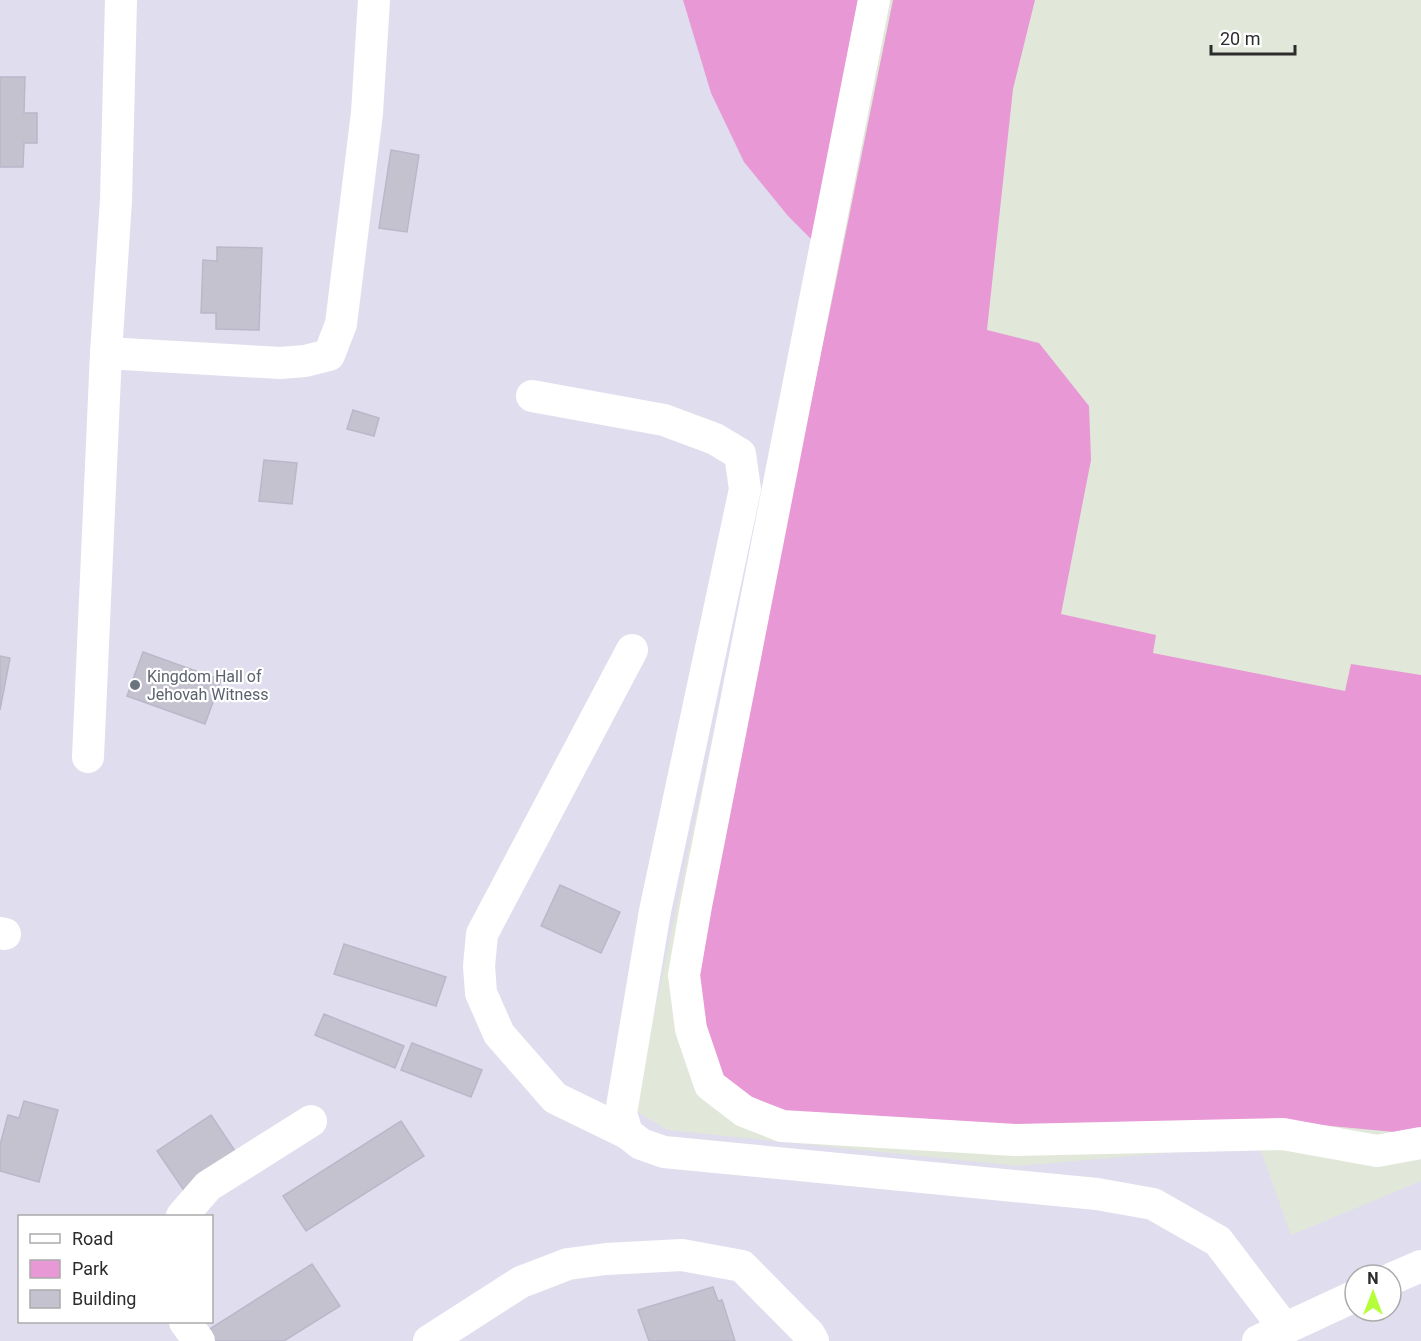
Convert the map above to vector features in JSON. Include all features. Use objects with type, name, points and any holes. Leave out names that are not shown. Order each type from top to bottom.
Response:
[{"type":"street","points":[[88,757],[106,352],[116,200],[121,0]]},
{"type":"street","points":[[106,352],[280,363],[305,361],[329,355],[342,324],[367,113],[374,0]]},
{"type":"street","points":[[874,0],[684,975],[691,1029],[710,1084],[744,1111],[782,1126],[1015,1140],[1283,1134],[1377,1151],[1421,1143]]},
{"type":"street","points":[[532,396],[664,420],[715,439],[740,454],[744,477],[745,489],[655,911],[621,1113],[627,1133]]},
{"type":"street","points":[[632,650],[482,934],[479,966],[481,993],[499,1034],[555,1098],[627,1133],[641,1144],[664,1152],[1097,1194],[1153,1204],[1218,1241],[1271,1335],[1343,1302]]},
{"type":"street","points":[[183,1215],[208,1186],[311,1120]]},
{"type":"street","points":[[429,1341],[521,1282],[568,1264],[606,1259],[682,1255],[742,1266],[809,1334],[813,1341]]},
{"type":"street","points":[[1403,1274],[1421,1266]]},
{"type":"street","points":[[186,1323],[199,1341]]},
{"type":"shaded area","points":[[859,0],[1421,0],[1421,1181],[1291,1235],[1259,1145],[1018,1166],[668,1130],[634,1110],[745,584]]},
{"type":"green space","points":[[683,0],[859,0],[812,240],[788,216],[744,162],[711,93]]},
{"type":"green space","points":[[893,0],[1035,0],[1013,89],[987,330],[1039,343],[1089,406],[1091,460],[1061,614],[1156,635],[1153,653],[1345,691],[1351,664],[1421,675],[1421,1132],[1416,1134],[1266,1120],[990,1133],[792,1119],[727,1085],[699,1037],[692,983],[702,924]]},
{"type":"building","points":[[0,77],[25,77],[24,113],[37,113],[37,143],[24,143],[23,167],[0,167]]},
{"type":"building","points":[[391,150],[419,155],[407,232],[379,228]]},
{"type":"building","points":[[217,247],[262,248],[259,330],[216,329],[216,313],[201,313],[203,260],[217,261]]},
{"type":"building","points":[[353,410],[379,418],[374,436],[347,429]]},
{"type":"building","points":[[264,460],[297,463],[292,504],[259,501]]},
{"type":"building","points":[[143,652],[221,680],[205,724],[127,696]]},
{"type":"building","points":[[0,656],[10,658],[0,710]]},
{"type":"building","points":[[560,885],[620,912],[601,953],[541,926]]},
{"type":"building","points":[[344,944],[446,977],[436,1006],[334,974]]},
{"type":"building","points":[[324,1014],[404,1046],[395,1068],[315,1035]]},
{"type":"building","points":[[412,1043],[482,1070],[471,1097],[401,1070]]},
{"type":"building","points":[[24,1101],[58,1110],[39,1182],[0,1171],[0,1145],[8,1115],[19,1118]]},
{"type":"building","points":[[211,1115],[239,1157],[185,1192],[157,1151]]},
{"type":"building","points":[[401,1121],[424,1156],[306,1231],[283,1196]]},
{"type":"building","points":[[312,1264],[340,1306],[284,1341],[211,1341],[205,1332]]},
{"type":"building","points":[[713,1287],[718,1301],[722,1300],[735,1341],[649,1341],[638,1310]]},
{"type":"place","name":"Kingdom Hall of Jehovah Witness","points":[[135,685]]}]
